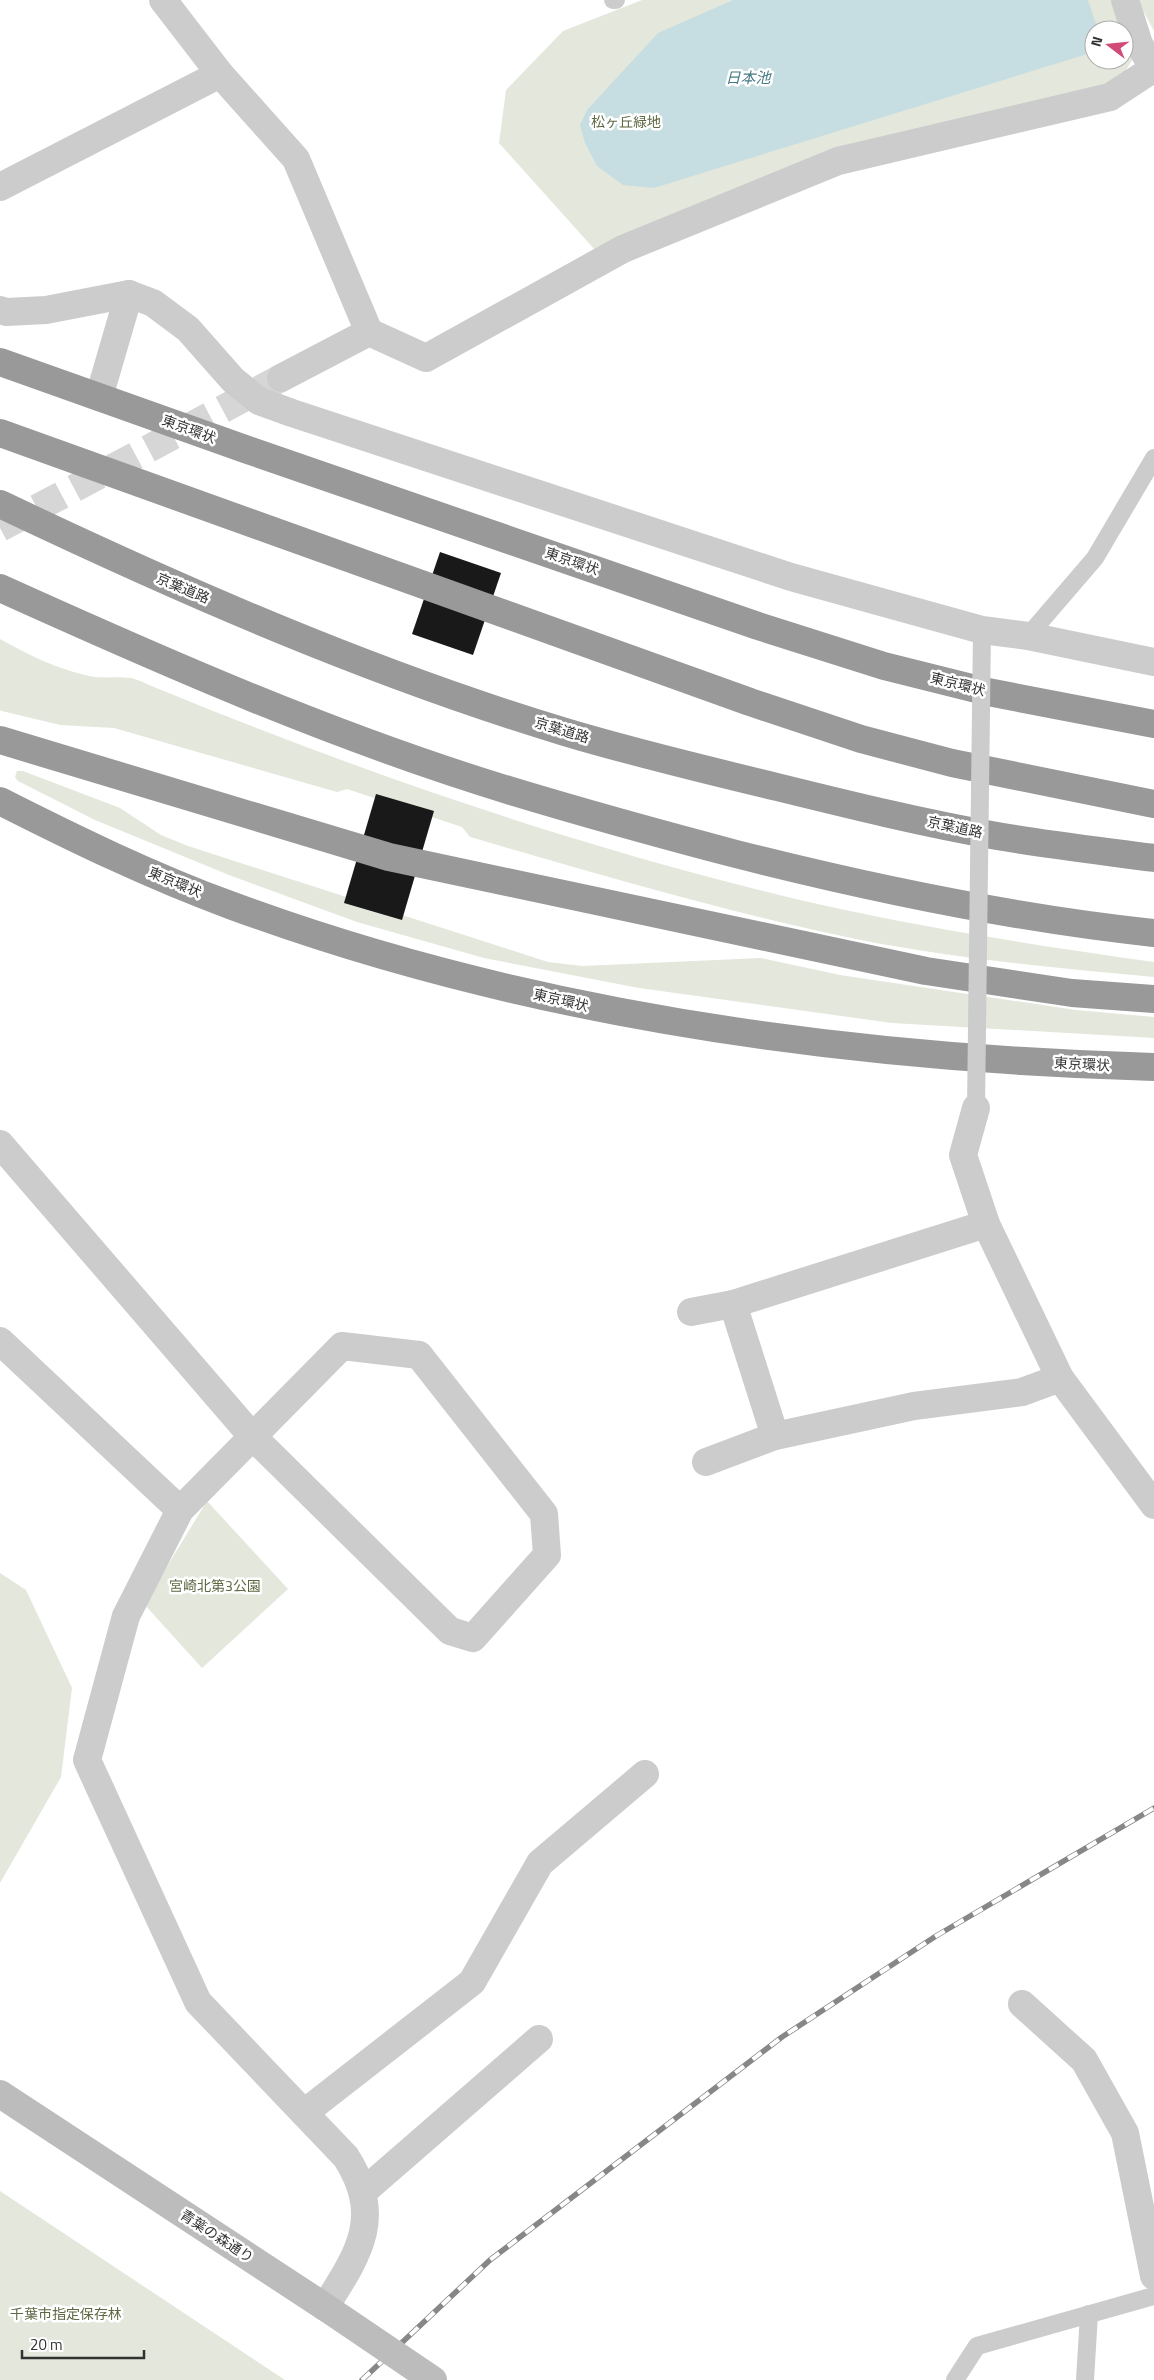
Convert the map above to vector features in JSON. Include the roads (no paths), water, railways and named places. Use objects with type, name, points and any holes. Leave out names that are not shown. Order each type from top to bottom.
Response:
[{"type":"highway","name":"東京環状","points":[[0,362],[758,626],[884,666],[988,692],[1154,724]]},
{"type":"highway","points":[[0,433],[741,699],[861,740],[952,763],[1154,804]]},
{"type":"highway","name":"京葉道路","points":[[0,504],[108,555],[252,617],[424,685],[565,732],[706,770],[872,810],[998,836],[1154,858]]},
{"type":"highway","points":[[0,588],[220,684],[369,742],[506,790],[660,834],[883,890],[1019,915],[1096,927],[1154,933]]},
{"type":"highway","points":[[0,740],[390,857],[926,972],[1072,993],[1154,999]]},
{"type":"highway","name":"東京環状","points":[[0,801],[90,846],[227,904],[293,927],[433,968],[553,998],[623,1014],[846,1046],[992,1059],[1154,1067]]},
{"type":"street","points":[[163,0],[220,74],[296,159],[369,332],[426,358],[623,249],[838,161],[1110,97],[1153,69],[1139,44],[1125,0]]},
{"type":"street","points":[[0,187],[220,74]]},
{"type":"street","points":[[99,397],[129,294]]},
{"type":"street","points":[[0,310],[6,312],[46,310],[129,294],[153,303],[188,329],[233,380],[259,401],[791,577],[982,630],[1028,636],[1154,662]]},
{"type":"street","points":[[281,378],[369,332]]},
{"type":"street","points":[[976,1108],[963,1155],[986,1224],[1060,1378],[1151,1488]]},
{"type":"street","points":[[0,1144],[252,1436],[450,1632],[473,1638],[548,1555],[544,1514],[420,1354],[342,1346],[252,1436],[180,1510],[126,1616],[87,1760],[198,2002],[346,2157],[358,2176],[367,2212],[363,2235],[349,2269],[325,2308]]},
{"type":"street","points":[[691,1312],[733,1304],[986,1224]]},
{"type":"street","points":[[733,1304],[775,1436]]},
{"type":"street","points":[[0,1341],[180,1510]]},
{"type":"street","points":[[706,1462],[775,1436],[914,1406],[1022,1392],[1060,1378]]},
{"type":"street","points":[[304,2113],[472,1982],[540,1863],[645,1774]]},
{"type":"street","points":[[1022,2004],[1084,2060],[1126,2133],[1154,2276]]},
{"type":"street","points":[[363,2192],[540,2039]]},
{"type":"street","name":"青葉の森通り","points":[[0,2094],[433,2380]]},
{"type":"lane","points":[[1028,636],[1095,558],[1154,458]]},
{"type":"lane","points":[[976,1108],[982,630]]},
{"type":"lane","points":[[955,2380],[978,2346],[1154,2296]]},
{"type":"lane","points":[[1085,2380],[1089,2314]]},
{"type":"water","name":"日本池","points":[[733,0],[1088,0],[1095,20],[1084,20],[1084,55],[654,188],[623,185],[597,166],[585,143],[580,125],[587,110],[658,33]]},
{"type":"tunnel","points":[[0,528],[281,378]]},
{"type":"railway","points":[[362,2380],[490,2260],[782,2037],[936,1936],[1154,1808]]},
{"type":"park label","name":"松ヶ丘緑地","points":[[626,122]]},
{"type":"park label","name":"宮崎北第3公園","points":[[215,1586]]},
{"type":"park label","name":"千葉市指定保存林","points":[[66,2314]]}]
